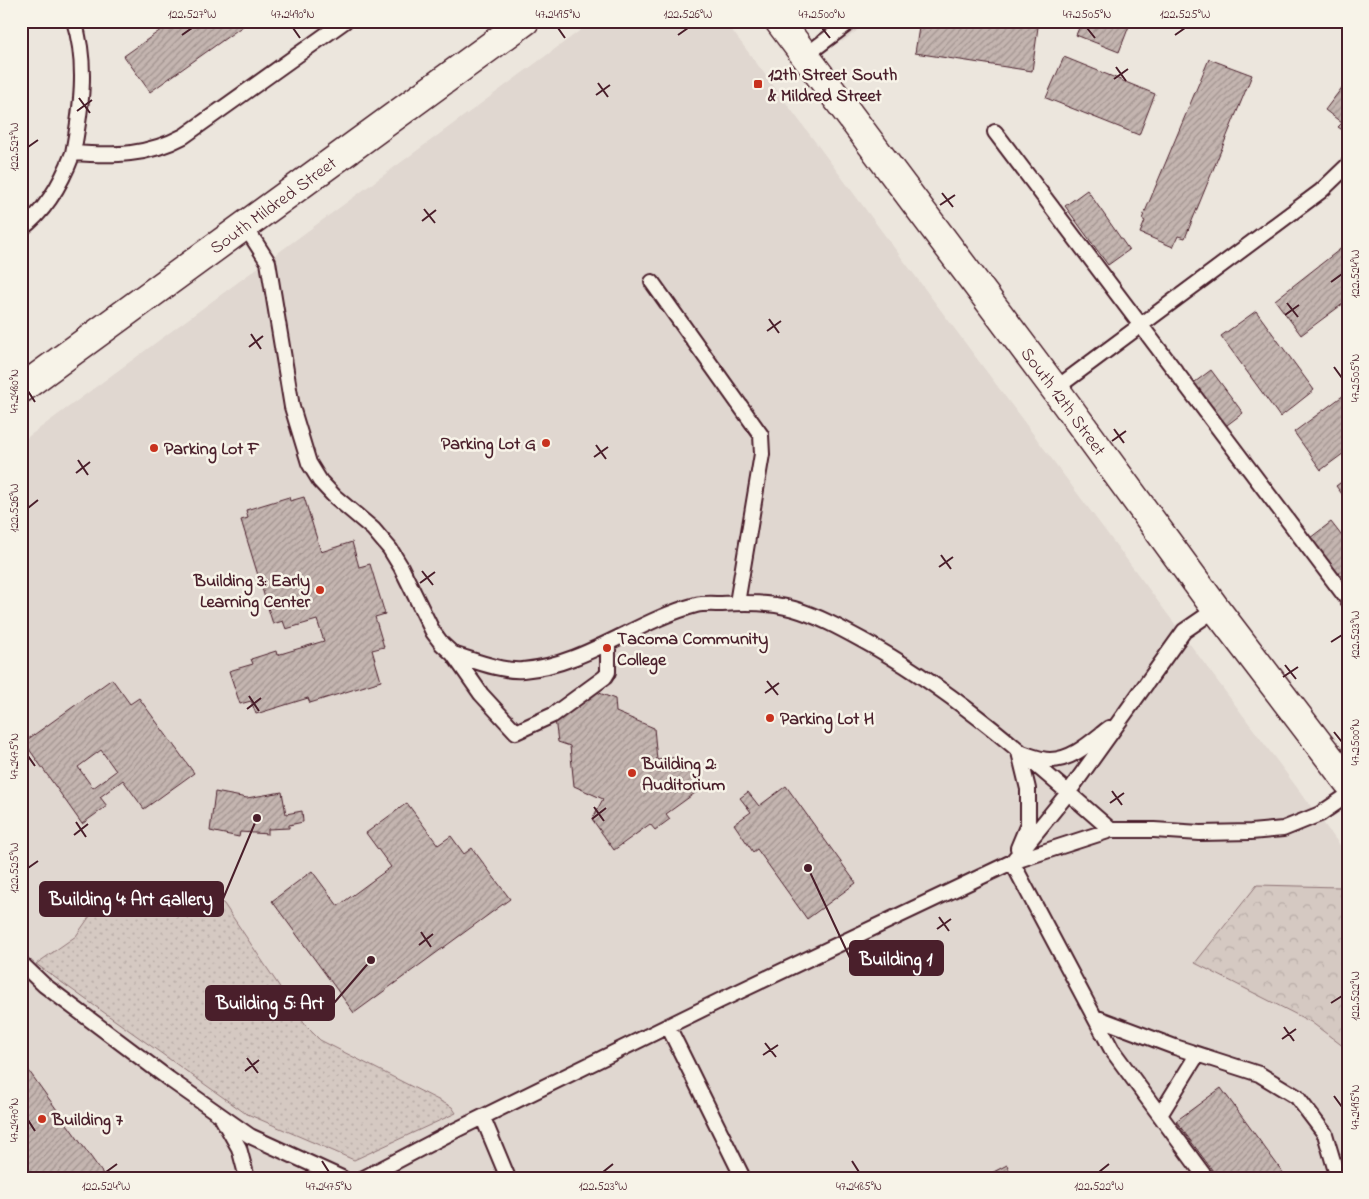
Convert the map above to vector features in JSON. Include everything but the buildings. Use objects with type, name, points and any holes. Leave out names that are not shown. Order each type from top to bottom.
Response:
[{"type":"main road","name":"South Mildred Street","points":[[21,389],[525,21]]},
{"type":"main road","name":"South 12th Street","points":[[779,21],[1055,389],[1216,609],[1348,782]]},
{"type":"lane","points":[[21,230],[54,193],[73,153],[81,107],[82,69],[80,39],[74,21]]},
{"type":"lane","points":[[73,153],[108,156],[147,152],[169,145],[208,120],[345,21]]},
{"type":"lane","points":[[805,56],[851,21]]},
{"type":"lane","points":[[995,132],[1348,600]]},
{"type":"lane","points":[[1055,389],[1322,191],[1348,165]]},
{"type":"lane","points":[[245,226],[268,262],[292,407],[309,463],[320,481],[334,496],[373,529],[390,549],[433,632],[453,654],[481,694],[516,732],[553,715],[605,677],[608,672],[608,643]]},
{"type":"lane","points":[[652,282],[761,435],[762,454],[736,603]]},
{"type":"lane","points":[[453,654],[495,666],[521,670],[554,665],[608,643],[652,622],[697,605],[754,601],[793,608],[832,623],[905,664],[955,700],[1111,830]]},
{"type":"lane","points":[[1012,862],[1068,793],[1184,631],[1216,609]]},
{"type":"lane","points":[[1019,752],[1051,760],[1069,756],[1121,719]]},
{"type":"lane","points":[[1012,862],[1028,824],[1028,789],[1019,752]]},
{"type":"lane","points":[[364,1178],[668,1026],[1012,862],[1111,830],[1200,833],[1283,829],[1320,814],[1348,795]]},
{"type":"lane","points":[[1012,862],[1112,1050],[1206,1178]]},
{"type":"lane","points":[[21,963],[44,985],[169,1079],[250,1136],[342,1178]]},
{"type":"lane","points":[[1095,1017],[1259,1074],[1297,1097],[1325,1134],[1338,1178]]},
{"type":"lane","points":[[668,1026],[743,1178]]},
{"type":"lane","points":[[1160,1114],[1197,1054]]},
{"type":"lane","points":[[220,1115],[239,1148],[248,1178]]},
{"type":"lane","points":[[483,1118],[508,1178]]},
{"type":"shaded area","name":"Tacoma Community College","points":[[593,21],[725,21],[1348,856],[1348,1178],[21,1178],[21,442]]},
{"type":"shaded area","points":[[826,21],[870,21],[842,42]]},
{"type":"green space","points":[[1257,885],[1340,887],[1348,897],[1348,1050],[1311,1022],[1195,963]]},
{"type":"green space","points":[[211,894],[224,904],[306,1026],[320,1040],[452,1107],[456,1113],[354,1160],[245,1113],[36,964],[76,936],[92,913],[111,905],[171,906]]},
{"type":"place","name":"12th Street South & Mildred Street","points":[[758,84]]},
{"type":"place","name":"Parking Lot G","points":[[546,443]]},
{"type":"place","name":"Parking Lot F","points":[[154,448]]},
{"type":"place","name":"Building 3: Early Learning Center","points":[[320,590]]},
{"type":"place","name":"Tacoma Community College","points":[[607,648]]},
{"type":"place","name":"Parking Lot H","points":[[770,718]]},
{"type":"place","name":"Building 2: Auditorium","points":[[632,773]]},
{"type":"place","name":"Building 4: Art Gallery","points":[[257,818]]},
{"type":"place","name":"Building 1","points":[[808,868]]},
{"type":"place","name":"Building 5: Art","points":[[371,960]]},
{"type":"place","name":"Building 7","points":[[42,1119]]}]
